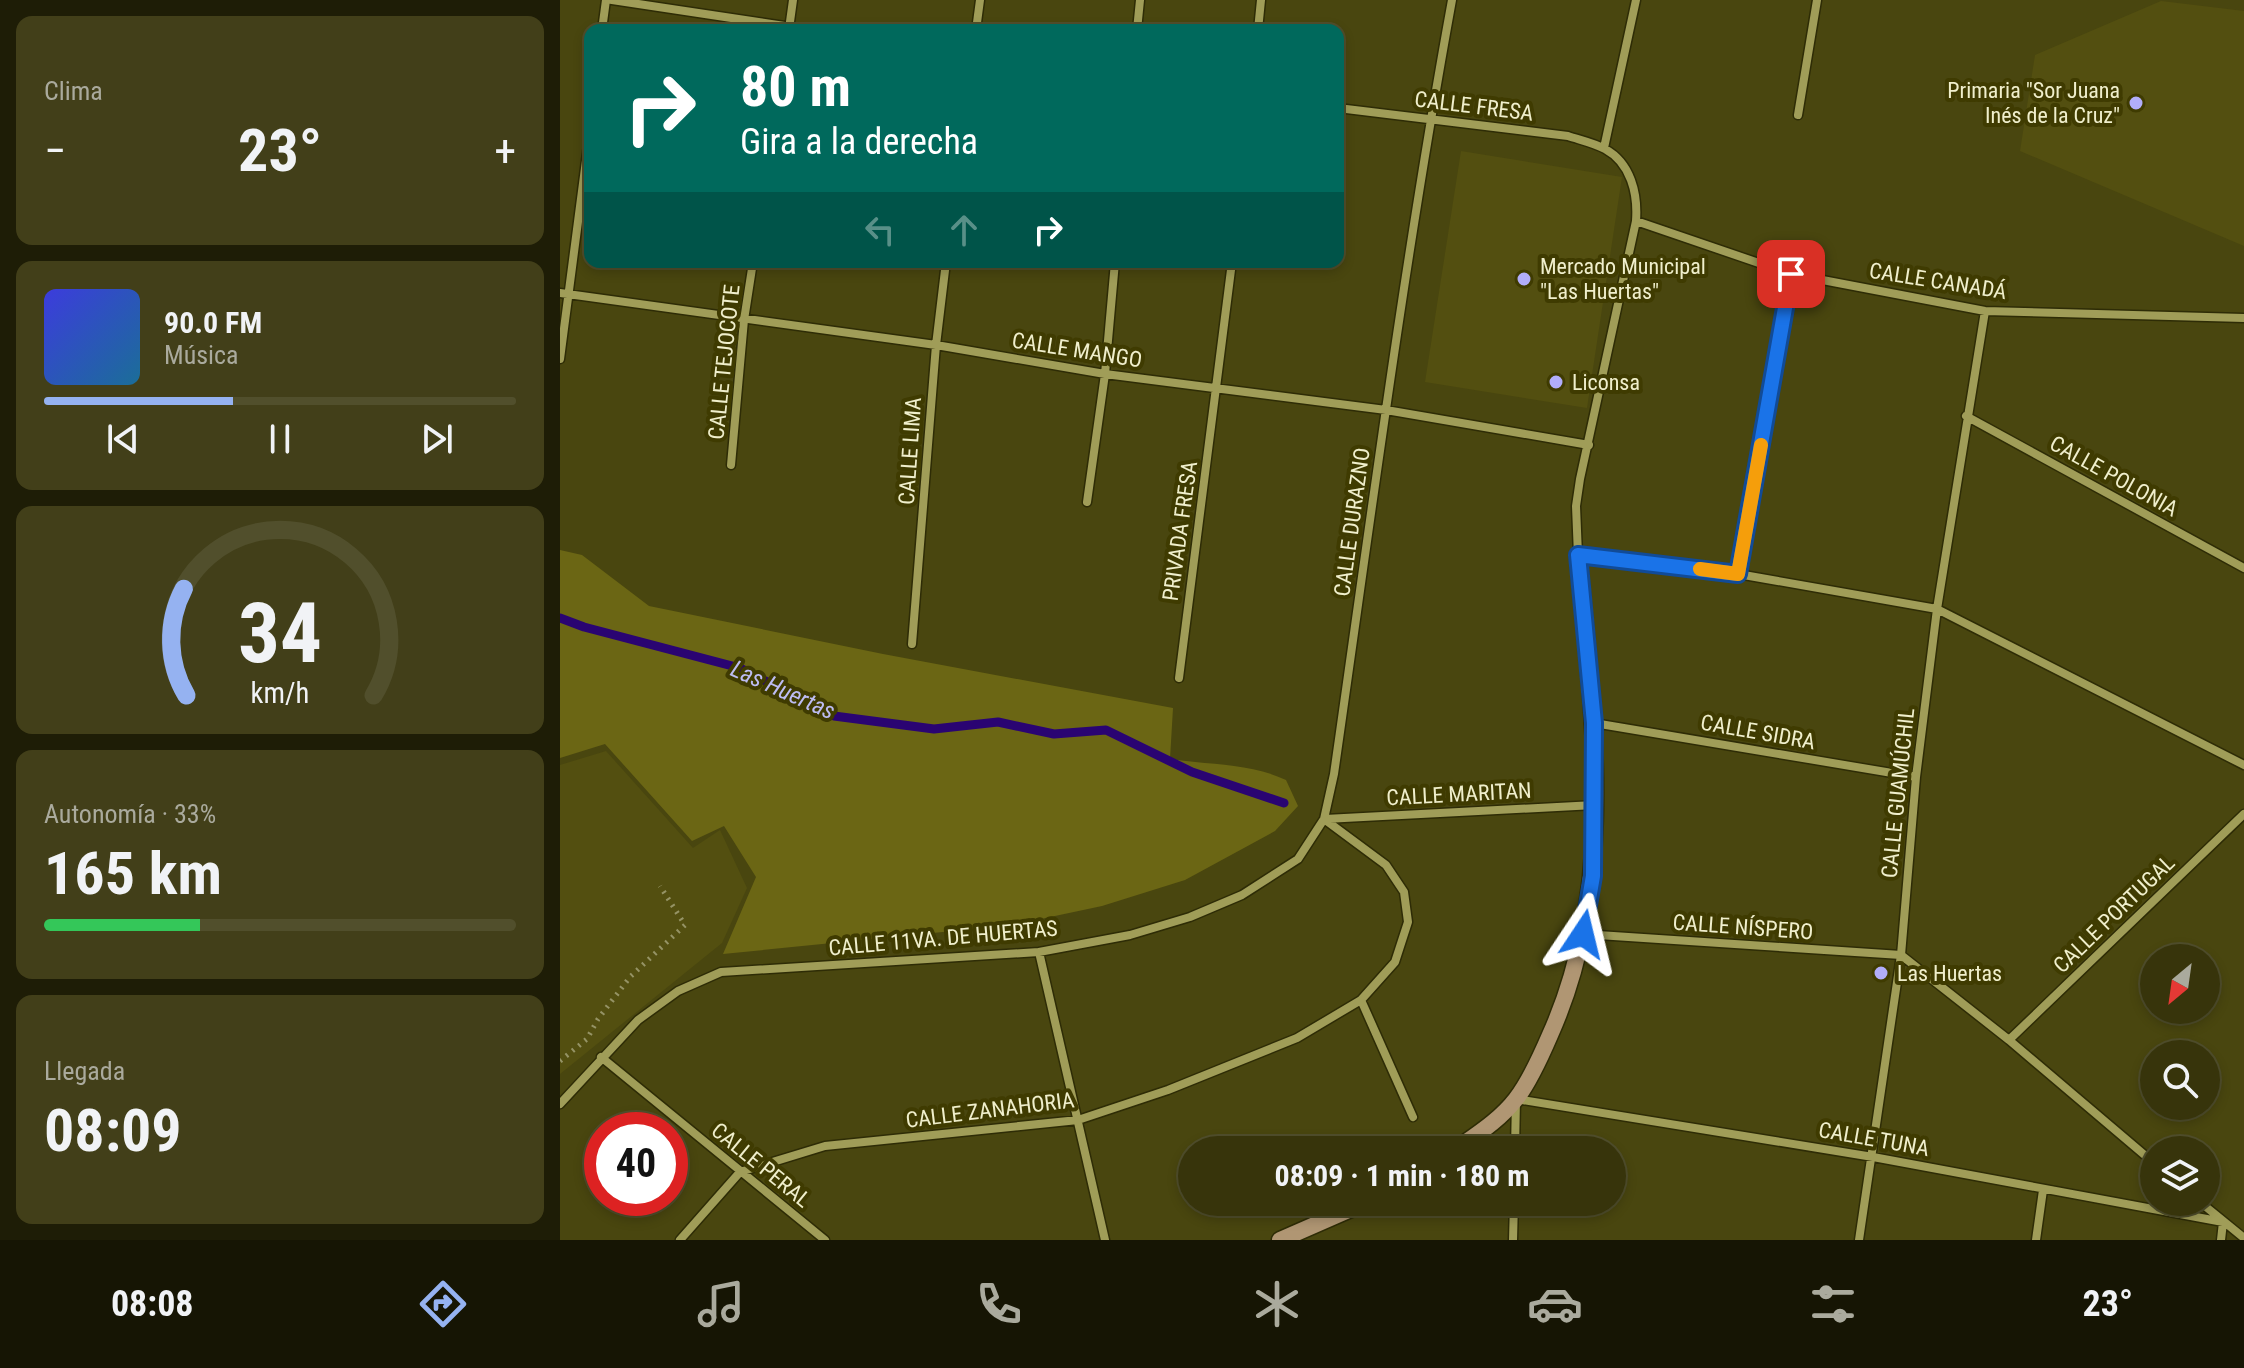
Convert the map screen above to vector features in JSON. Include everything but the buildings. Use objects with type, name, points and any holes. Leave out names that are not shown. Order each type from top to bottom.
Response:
[{"type":"street","points":[[603,24],[609,0],[763,24]]},
{"type":"street","points":[[790,24],[793,0]]},
{"type":"street","points":[[977,24],[980,0]]},
{"type":"street","points":[[1138,24],[1140,0]]},
{"type":"street","points":[[1259,24],[1261,0]]},
{"type":"street","name":"CALLE DURAZNO","points":[[1324,819],[1334,774],[1430,118],[1452,0]]},
{"type":"street","points":[[1476,1136],[1516,1099],[1544,1050],[1568,996],[1593,876],[1594,723],[1576,506],[1636,221],[1637,200],[1629,176],[1618,159],[1604,148],[1636,0]]},
{"type":"street","points":[[1798,115],[1817,0]]},
{"type":"street","name":"CALLE FRESA","points":[[1344,109],[1568,136],[1604,148]]},
{"type":"street","points":[[560,359],[565,294],[584,169]]},
{"type":"street","name":"CALLE CANADÁ","points":[[1636,221],[1791,274],[1985,311],[2244,318]]},
{"type":"street","name":"CALLE TEJOCOTE","points":[[731,465],[744,320],[752,268]]},
{"type":"street","name":"CALLE LIMA","points":[[912,644],[936,345],[945,268]]},
{"type":"street","points":[[1087,502],[1105,374],[1114,268]]},
{"type":"street","points":[[1217,390],[1231,268]]},
{"type":"street","points":[[1738,574],[1791,274]]},
{"type":"street","name":"CALLE MANGO","points":[[565,294],[936,345],[1217,390],[1386,410],[1589,445]]},
{"type":"street","name":"CALLE GUAMÚCHIL","points":[[1859,1240],[1901,955],[1916,777],[1937,609],[1985,311]]},
{"type":"street","name":"PRIVADA FRESA","points":[[1179,678],[1217,390]]},
{"type":"street","name":"CALLE POLONIA","points":[[1966,416],[2244,568]]},
{"type":"street","points":[[1578,555],[1738,574],[1937,609],[2244,765]]},
{"type":"street","name":"CALLE SIDRA","points":[[1594,723],[1916,777]]},
{"type":"street","name":"CALLE MARITAN","points":[[1324,819],[1595,805]]},
{"type":"street","name":"CALLE PORTUGAL","points":[[2009,1040],[2244,814]]},
{"type":"street","points":[[1324,819],[1386,865],[1404,892],[1408,922],[1395,962],[1361,1000],[1413,1117]]},
{"type":"street","name":"CALLE 11VA. DE HUERTAS","points":[[560,1104],[638,1020],[678,991],[721,972],[1039,952],[1130,935],[1190,917],[1242,895],[1298,859],[1324,819]]},
{"type":"street","name":"CALLE NÍSPERO","points":[[1583,934],[1901,955]]},
{"type":"street","points":[[1039,952],[1105,1240]]},
{"type":"street","points":[[1901,955],[2009,1040],[2140,1151]]},
{"type":"street","name":"CALLE ZANAHORIA","points":[[740,1172],[825,1146],[1078,1120],[1168,1090],[1297,1038],[1361,1000]]},
{"type":"street","name":"CALLE PERAL","points":[[601,1057],[825,1240]]},
{"type":"street","points":[[1515,1136],[1516,1099]]},
{"type":"street","name":"CALLE TUNA","points":[[1516,1099],[1873,1157],[2223,1222]]},
{"type":"street","points":[[680,1240],[740,1172]]},
{"type":"street","points":[[2036,1240],[2043,1190]]},
{"type":"street","points":[[1280,1240],[1335,1216]]},
{"type":"street","points":[[1513,1240],[1514,1216]]},
{"type":"street","points":[[2216,1216],[2244,1238]]},
{"type":"street","points":[[2221,1240],[2223,1222]]},
{"type":"path","points":[[560,1061],[587,1039],[630,977],[685,925],[660,886]]},
{"type":"shaded area","name":"Primaria \"Sor Juana Inés de la Cruz\"","points":[[2161,1],[2244,11],[2244,246],[2020,151],[2035,55]]},
{"type":"shaded area","name":"Mercado Municipal \"Las Huertas\"","points":[[1461,151],[1622,177],[1587,408],[1425,382]]},
{"type":"shaded area","points":[[560,550],[582,555],[649,606],[883,654],[1173,708],[1170,759],[1244,767],[1272,774],[1286,780],[1298,806],[1275,831],[1185,880],[1102,906],[1013,925],[723,954],[756,877],[724,826],[692,841],[605,744],[560,758]]},
{"type":"shaded area","points":[[606,751],[693,848],[720,830],[747,888],[722,943],[560,1074],[560,765]]},
{"type":"waterway","name":"Las Huertas","points":[[560,618],[740,668],[834,716],[934,729],[998,722],[1054,734],[1106,730],[1192,772],[1284,803]]},
{"type":"slow traffic","points":[[1700,569],[1738,574],[1761,445]]},
{"type":"place","name":"Primaria \"Sor Juana Inés de la Cruz\"","points":[[2136,103]]},
{"type":"place","name":"Mercado Municipal \"Las Huertas\"","points":[[1524,279]]},
{"type":"place","name":"Liconsa","points":[[1556,382]]},
{"type":"place","name":"Las Huertas","points":[[1881,973]]},
{"type":"route","points":[[1583,934],[1593,876],[1594,723],[1578,555],[1738,574],[1791,274]]}]
